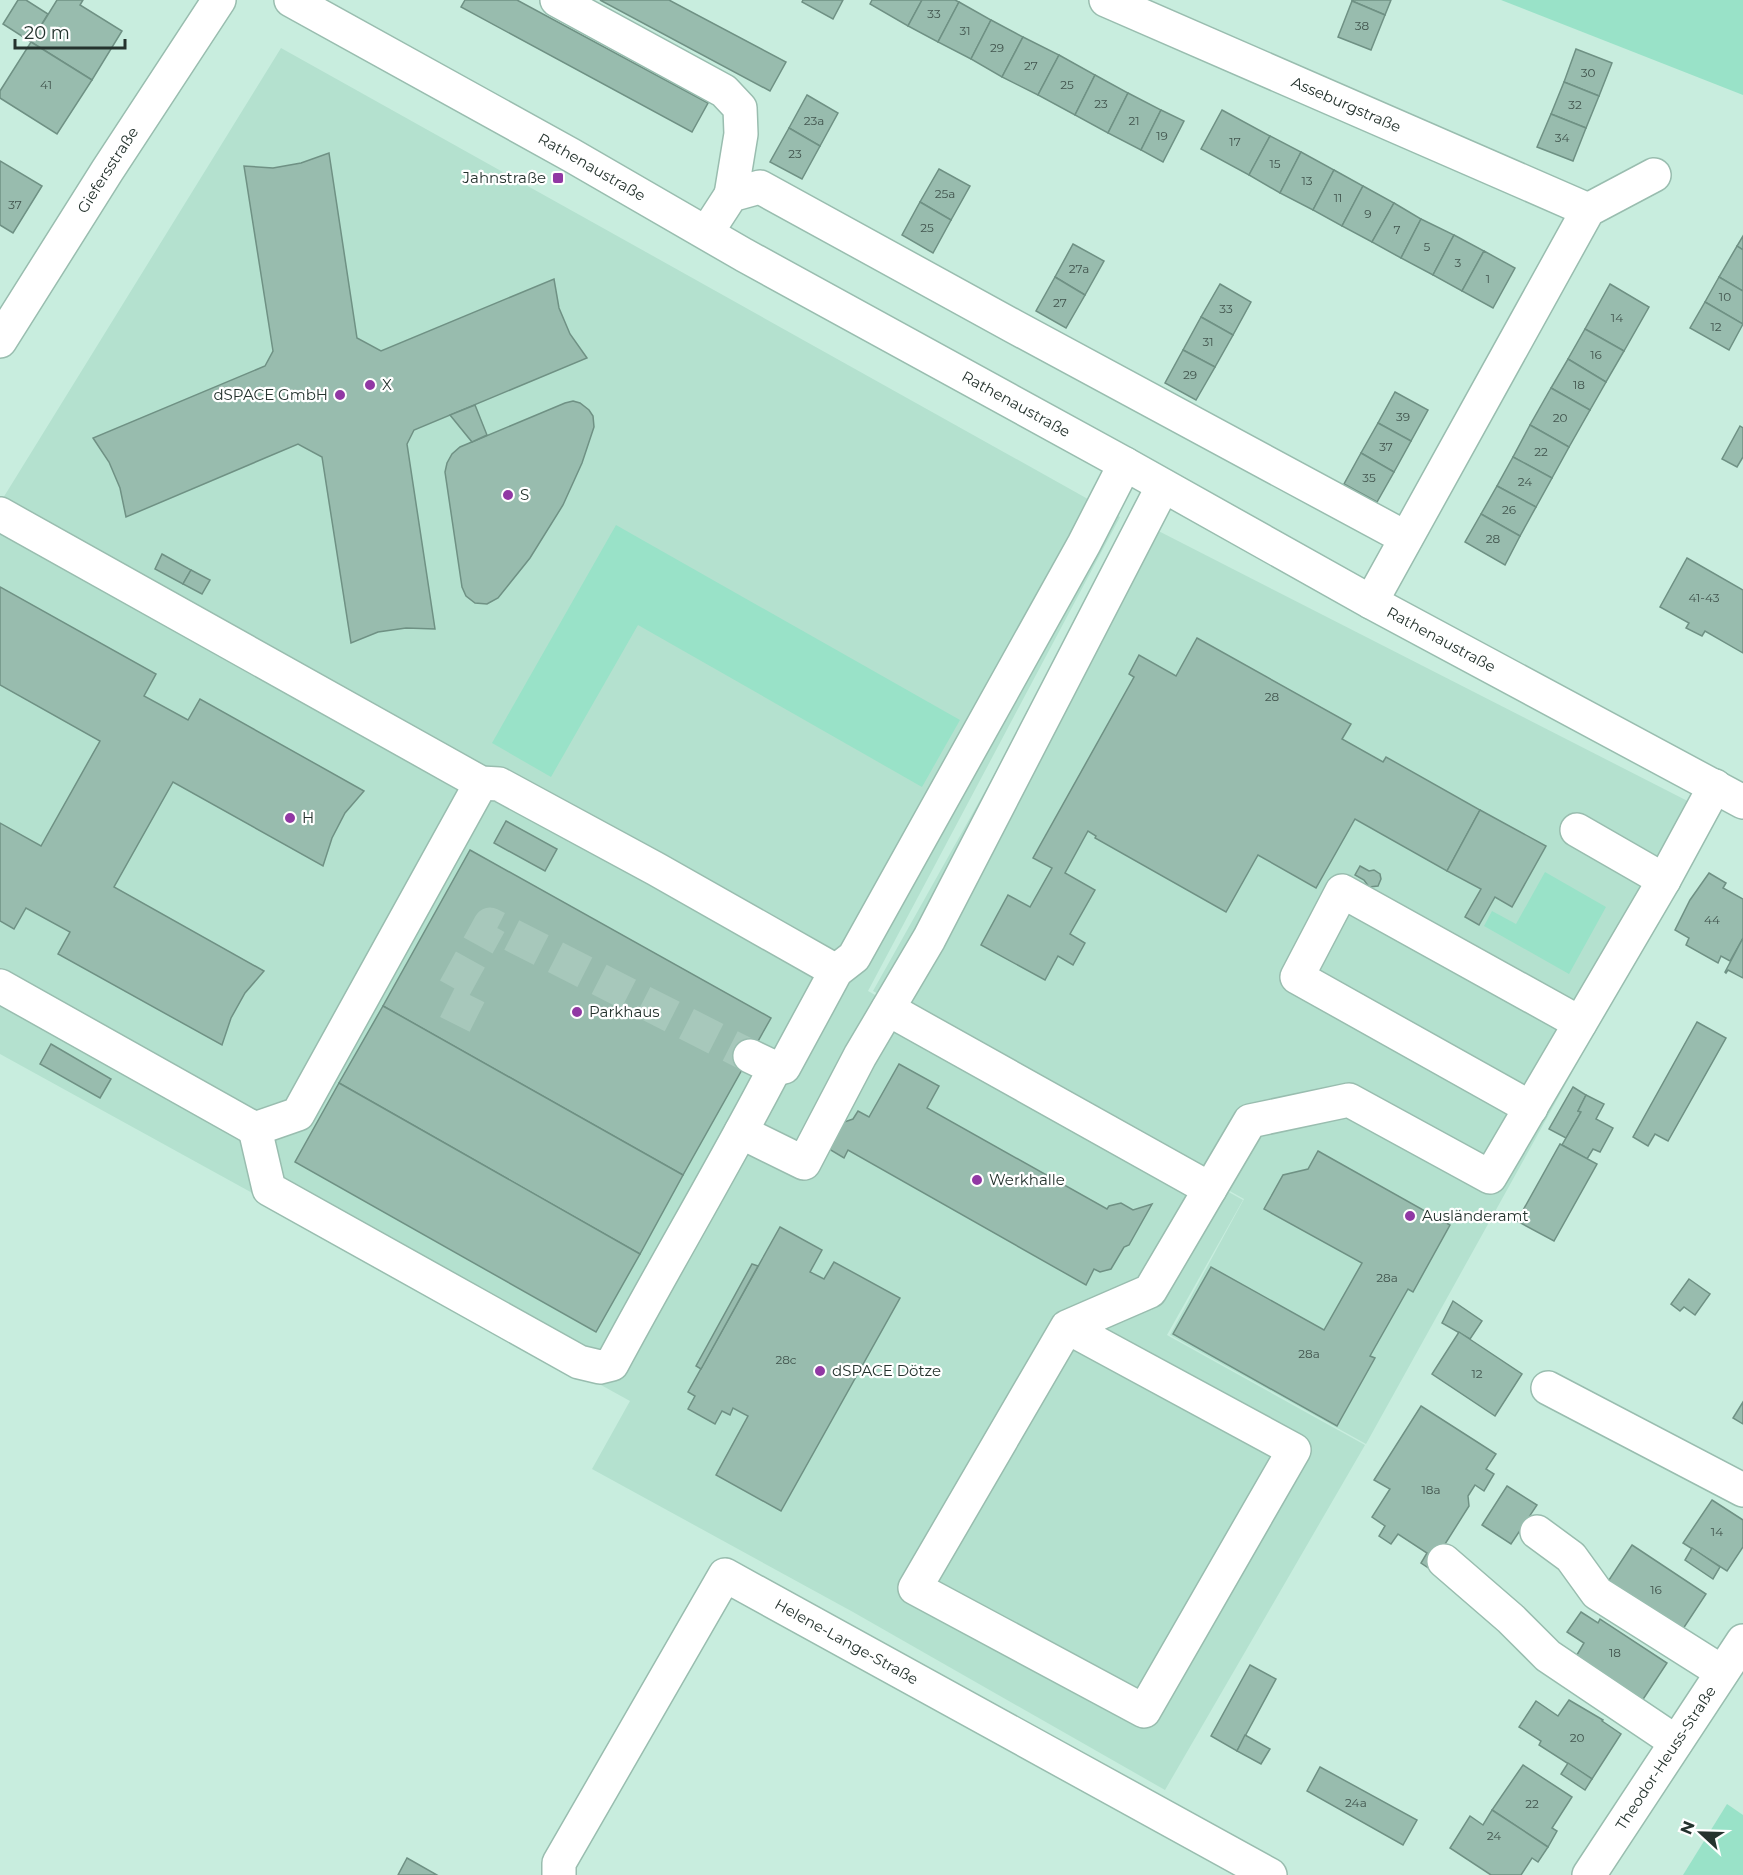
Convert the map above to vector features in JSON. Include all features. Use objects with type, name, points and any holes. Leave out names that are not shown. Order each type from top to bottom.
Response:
[{"type":"street","name":"Giefersstraße","points":[[0,341],[219,0]]},
{"type":"street","points":[[557,0],[724,91],[740,108],[741,134],[731,195],[707,232]]},
{"type":"street","name":"Asseburgstraße","points":[[1106,0],[1588,210]]},
{"type":"street","name":"Rathenaustraße","points":[[310,5],[744,255],[1371,602],[1729,794]]},
{"type":"street","points":[[1371,602],[1588,210],[1654,175]]},
{"type":"street","points":[[731,195],[760,187],[1013,327],[1406,538]]},
{"type":"street","points":[[0,986],[255,1129],[269,1189],[579,1362],[600,1367],[612,1364],[656,1281],[741,1132],[762,1062],[784,1066],[836,970],[854,957],[1078,554],[1125,464]]},
{"type":"street","points":[[741,1132],[804,1163],[860,1056],[934,928],[1163,486]]},
{"type":"street","points":[[0,514],[481,783],[499,784],[836,970]]},
{"type":"street","points":[[255,1129],[298,1114],[481,783]]},
{"type":"street","points":[[1067,1328],[1294,1450],[1144,1712],[915,1588],[1067,1328],[1149,1291],[1250,1121],[1349,1100],[1490,1177],[1664,879],[1729,794]]},
{"type":"street","points":[[1578,830],[1664,879]]},
{"type":"street","points":[[1530,1108],[1297,977],[1342,891],[1580,1023]]},
{"type":"street","points":[[888,1009],[1210,1189]]},
{"type":"street","points":[[1548,1388],[1743,1490]]},
{"type":"street","points":[[1537,1532],[1571,1557],[1598,1593],[1722,1672]]},
{"type":"street","points":[[1444,1561],[1511,1619],[1548,1656],[1676,1742]]},
{"type":"street","name":"Helene-Lange-Straße","points":[[559,1875],[559,1863],[725,1575],[1270,1875]]},
{"type":"street","name":"Theodor-Heuss-Straße","points":[[1588,1875],[1743,1641]]},
{"type":"shaded area","points":[[1501,0],[1743,0],[1743,95]]},
{"type":"shaded area","points":[[281,48],[1120,517],[868,991],[1243,1200],[1167,1335],[1365,1445],[1165,1790],[853,1612],[592,1469],[630,1401],[0,1054],[0,503]]},
{"type":"shaded area","points":[[1137,520],[1715,815],[1366,1444],[1170,1335],[1244,1199],[873,991]]},
{"type":"shaded area","points":[[616,525],[960,720],[922,787],[638,625],[551,777],[492,743]]},
{"type":"shaded area","points":[[1545,872],[1606,907],[1569,974],[1484,926],[1492,911],[1516,924]]},
{"type":"shaded area","points":[[1727,1804],[1743,1815],[1743,1875],[1683,1875]]},
{"type":"building","points":[[18,0],[26,0],[48,14],[31,42],[3,24]]},
{"type":"building","points":[[57,0],[83,0],[80,5],[122,31],[92,80],[31,42]]},
{"type":"building","points":[[465,0],[517,0],[708,103],[692,132],[461,7]]},
{"type":"building","points":[[600,0],[669,0],[786,62],[770,91]]},
{"type":"building","points":[[803,0],[843,0],[833,19],[802,2]]},
{"type":"building","points":[[872,0],[922,0],[908,26],[870,4]]},
{"type":"building","points":[[922,0],[959,2],[938,42],[908,26]]},
{"type":"building","points":[[1352,0],[1391,0],[1385,15]]},
{"type":"building","points":[[1352,1],[1385,15],[1371,50],[1338,37]]},
{"type":"building","points":[[959,2],[991,20],[971,59],[938,42]]},
{"type":"building","points":[[991,20],[1023,37],[1002,77],[971,59]]},
{"type":"building","points":[[1023,37],[1059,55],[1038,95],[1002,77]]},
{"type":"building","points":[[31,42],[92,80],[57,134],[0,98],[0,91]]},
{"type":"building","points":[[1576,49],[1612,63],[1599,96],[1564,82]]},
{"type":"building","points":[[1059,55],[1095,75],[1075,115],[1038,95]]},
{"type":"building","points":[[1095,75],[1128,93],[1108,133],[1075,115]]},
{"type":"building","points":[[1564,82],[1599,96],[1586,128],[1551,114]]},
{"type":"building","points":[[1128,93],[1161,110],[1141,150],[1108,133]]},
{"type":"building","points":[[807,95],[838,113],[820,146],[789,128]]},
{"type":"building","points":[[1161,110],[1184,121],[1163,162],[1141,150]]},
{"type":"building","points":[[1222,110],[1270,136],[1249,175],[1201,149]]},
{"type":"building","points":[[1551,114],[1586,128],[1573,161],[1537,147]]},
{"type":"building","points":[[789,128],[820,146],[802,179],[770,162]]},
{"type":"building","points":[[1270,136],[1301,152],[1280,193],[1249,175]]},
{"type":"building","points":[[1301,152],[1334,170],[1313,210],[1280,193]]},
{"type":"building","name":"X","points":[[329,153],[357,338],[381,351],[554,279],[559,308],[570,334],[587,358],[414,430],[407,444],[435,629],[406,628],[378,632],[351,643],[322,457],[298,444],[126,517],[120,488],[109,462],[93,438],[265,366],[273,351],[244,166],[273,168],[301,163]]},
{"type":"building","points":[[0,161],[42,186],[13,233],[0,225]]},
{"type":"building","points":[[939,169],[970,186],[951,220],[920,202]]},
{"type":"building","points":[[1334,170],[1363,186],[1342,226],[1313,210]]},
{"type":"building","points":[[1363,186],[1394,203],[1372,242],[1342,226]]},
{"type":"building","points":[[920,202],[951,220],[933,253],[902,235]]},
{"type":"building","points":[[1394,203],[1421,219],[1401,258],[1372,242]]},
{"type":"building","points":[[1421,219],[1454,235],[1433,275],[1401,258]]},
{"type":"building","points":[[1454,235],[1484,251],[1462,291],[1433,275]]},
{"type":"building","points":[[1743,236],[1743,250],[1737,246]]},
{"type":"building","points":[[1073,244],[1104,261],[1085,295],[1055,277]]},
{"type":"building","points":[[1737,246],[1743,250],[1743,291],[1719,277]]},
{"type":"building","points":[[1484,251],[1515,268],[1493,308],[1462,291]]},
{"type":"building","points":[[1055,277],[1085,295],[1066,328],[1036,311]]},
{"type":"building","points":[[1719,277],[1743,291],[1743,324],[1705,302]]},
{"type":"building","points":[[1220,284],[1251,302],[1233,335],[1201,317]]},
{"type":"building","points":[[1610,284],[1649,307],[1624,351],[1585,329]]},
{"type":"building","points":[[1705,302],[1743,324],[1729,350],[1690,328]]},
{"type":"building","points":[[1201,317],[1233,335],[1215,367],[1183,350]]},
{"type":"building","points":[[1585,329],[1624,351],[1606,382],[1568,359]]},
{"type":"building","points":[[1183,350],[1215,367],[1196,400],[1165,383]]},
{"type":"building","points":[[1568,359],[1606,382],[1590,410],[1551,388]]},
{"type":"building","points":[[1551,388],[1590,410],[1569,447],[1530,425]]},
{"type":"building","points":[[1395,392],[1428,410],[1411,441],[1378,423]]},
{"type":"building","name":"S","points":[[573,401],[589,410],[593,416],[594,427],[582,463],[563,505],[530,558],[498,598],[487,604],[475,603],[466,596],[462,587],[445,472],[447,463],[460,447]]},
{"type":"building","points":[[475,405],[487,435],[472,442],[450,415]]},
{"type":"building","points":[[1378,423],[1411,441],[1394,472],[1361,453]]},
{"type":"building","points":[[1530,425],[1569,447],[1552,478],[1513,457]]},
{"type":"building","points":[[1740,426],[1743,428],[1743,457],[1737,467],[1722,459]]},
{"type":"building","points":[[1361,453],[1394,472],[1377,502],[1344,484]]},
{"type":"building","points":[[1513,457],[1552,478],[1536,507],[1497,486]]},
{"type":"building","points":[[1497,486],[1536,507],[1520,536],[1481,514]]},
{"type":"building","points":[[1481,514],[1520,536],[1505,565],[1465,542]]},
{"type":"building","points":[[162,554],[191,570],[183,584],[155,569]]},
{"type":"building","points":[[1687,558],[1743,590],[1743,653],[1705,631],[1702,636],[1686,628],[1689,623],[1660,607]]},
{"type":"building","points":[[191,570],[210,580],[202,594],[183,584]]},
{"type":"building","name":"H","points":[[0,587],[156,674],[144,696],[188,720],[200,699],[364,791],[345,813],[332,838],[323,866],[173,782],[114,887],[264,971],[245,993],[231,1018],[222,1045],[58,954],[70,932],[26,908],[14,929],[0,921],[0,823],[41,846],[100,741],[0,685]]},
{"type":"building","points":[[1197,638],[1351,724],[1342,739],[1383,762],[1386,757],[1480,810],[1447,871],[1355,819],[1316,888],[1258,855],[1226,912],[1095,838],[1096,836],[1088,831],[1065,873],[1095,890],[1070,934],[1085,943],[1073,965],[1058,956],[1045,980],[981,945],[1008,895],[1030,907],[1052,868],[1033,858],[1134,677],[1129,674],[1139,655],[1176,676]]},
{"type":"building","points":[[1480,810],[1546,846],[1512,907],[1495,897],[1479,925],[1465,917],[1481,889],[1447,871]]},
{"type":"building","points":[[506,821],[557,849],[545,871],[494,843]]},
{"type":"building","name":"Parkhaus","points":[[470,850],[771,1018],[683,1175],[383,1006]]},
{"type":"building","points":[[1360,866],[1380,874],[1381,879],[1378,886],[1369,887],[1364,880],[1355,875]]},
{"type":"building","points":[[1709,873],[1726,883],[1723,888],[1743,899],[1743,938],[1730,961],[1721,956],[1718,963],[1686,945],[1689,938],[1675,930],[1690,900]]},
{"type":"building","points":[[1743,938],[1743,978],[1728,970],[1725,972]]},
{"type":"building","points":[[383,1006],[683,1175],[640,1254],[339,1083]]},
{"type":"building","points":[[1697,1022],[1726,1038],[1668,1141],[1655,1134],[1648,1146],[1633,1137]]},
{"type":"building","points":[[51,1044],[111,1079],[100,1098],[40,1064]]},
{"type":"building","name":"Werkhalle","points":[[899,1064],[939,1086],[927,1108],[1107,1209],[1109,1206],[1121,1203],[1133,1210],[1152,1204],[1129,1245],[1124,1247],[1111,1269],[1100,1272],[1094,1269],[1086,1285],[848,1150],[844,1158],[829,1149],[844,1122],[853,1119],[858,1111],[869,1117]]},
{"type":"building","points":[[339,1083],[640,1254],[596,1332],[295,1162]]},
{"type":"building","points":[[1573,1087],[1586,1095],[1578,1111],[1581,1112],[1566,1138],[1549,1129]]},
{"type":"building","points":[[1586,1095],[1604,1104],[1596,1119],[1613,1128],[1600,1152],[1593,1149],[1587,1159],[1562,1145],[1581,1112],[1578,1111]]},
{"type":"building","points":[[1560,1144],[1597,1164],[1554,1241],[1517,1221]]},
{"type":"building","points":[[1318,1151],[1450,1225],[1413,1292],[1408,1289],[1370,1356],[1375,1358],[1337,1426],[1173,1334],[1211,1267],[1324,1330],[1362,1263],[1264,1209],[1283,1175],[1308,1169]]},
{"type":"building","points":[[780,1227],[822,1250],[810,1272],[824,1279],[834,1262],[900,1298],[781,1511],[716,1475],[748,1416],[733,1408],[730,1415],[722,1411],[715,1424],[688,1409],[695,1396],[688,1392]]},
{"type":"building","points":[[752,1264],[758,1266],[701,1369],[696,1366]]},
{"type":"building","points":[[1689,1279],[1710,1294],[1695,1315],[1684,1307],[1680,1311],[1671,1304]]},
{"type":"building","points":[[1453,1301],[1482,1321],[1470,1339],[1442,1323]]},
{"type":"building","points":[[1459,1332],[1522,1374],[1495,1416],[1432,1374]]},
{"type":"building","points":[[1743,1402],[1743,1424],[1733,1418]]},
{"type":"building","points":[[1421,1406],[1496,1454],[1486,1469],[1494,1474],[1484,1491],[1475,1485],[1468,1496],[1469,1506],[1445,1544],[1452,1549],[1436,1573],[1421,1563],[1427,1553],[1398,1534],[1391,1544],[1379,1536],[1385,1526],[1372,1517],[1390,1489],[1374,1480]]},
{"type":"building","points":[[1507,1486],[1537,1505],[1511,1544],[1482,1525]]},
{"type":"building","points":[[1712,1500],[1743,1520],[1743,1547],[1727,1571],[1683,1543]]},
{"type":"building","points":[[1632,1545],[1706,1594],[1679,1635],[1605,1586]]},
{"type":"building","points":[[1692,1548],[1720,1567],[1713,1579],[1685,1560]]},
{"type":"building","points":[[1581,1612],[1598,1623],[1600,1619],[1667,1663],[1638,1707],[1572,1663],[1584,1643],[1567,1632]]},
{"type":"building","points":[[1250,1665],[1276,1679],[1237,1751],[1211,1736]]},
{"type":"building","points":[[1569,1700],[1603,1720],[1621,1734],[1592,1779],[1539,1745],[1541,1741],[1519,1727],[1536,1701],[1558,1716]]},
{"type":"building","points":[[1245,1735],[1270,1749],[1261,1764],[1237,1751]]},
{"type":"building","points":[[1568,1763],[1592,1779],[1585,1790],[1561,1774]]},
{"type":"building","points":[[1523,1765],[1572,1797],[1552,1828],[1557,1831],[1548,1847],[1492,1810]]},
{"type":"building","points":[[1320,1767],[1417,1820],[1403,1845],[1307,1791]]},
{"type":"building","points":[[1492,1810],[1548,1847],[1538,1862],[1532,1858],[1521,1875],[1491,1875],[1450,1848],[1470,1816],[1483,1825]]},
{"type":"building","points":[[407,1858],[437,1875],[398,1875]]},
{"type":"tunnel","points":[[477,1017],[447,1002],[490,924],[750,1056]]},
{"type":"place","name":"Jahnstraße","points":[[558,178]]},
{"type":"place","name":"X","points":[[370,385]]},
{"type":"place","name":"dSPACE GmbH","points":[[340,395]]},
{"type":"place","name":"S","points":[[508,495]]},
{"type":"place","name":"H","points":[[290,818]]},
{"type":"place","name":"Parkhaus","points":[[577,1012]]},
{"type":"place","name":"Werkhalle","points":[[977,1180]]},
{"type":"place","name":"Ausländeramt","points":[[1410,1216]]},
{"type":"place","name":"dSPACE Dötze","points":[[820,1371]]}]
